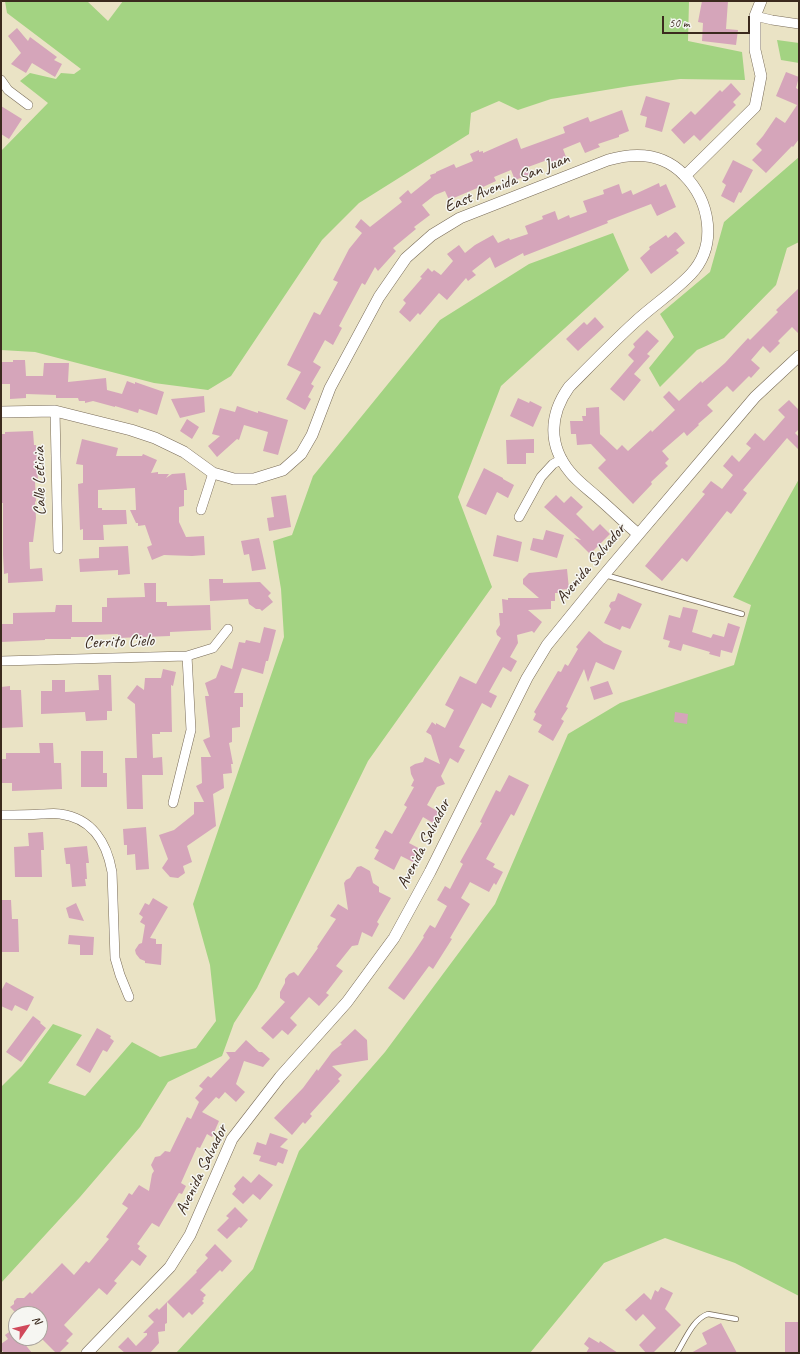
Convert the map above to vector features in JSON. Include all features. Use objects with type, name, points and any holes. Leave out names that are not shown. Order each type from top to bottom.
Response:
[{"type":"street","points":[[685,176],[755,107],[761,76],[756,50],[755,16],[761,1]]},
{"type":"street","points":[[755,16],[799,24]]},
{"type":"street","points":[[1,80],[8,90],[28,105]]},
{"type":"street","name":"East Avenida San Juan","points":[[1,412],[55,411],[131,430],[155,438],[184,452],[213,472],[234,480],[254,479],[283,470],[301,454],[312,435],[330,388],[379,297],[406,258],[432,235],[460,218],[602,163],[624,156],[636,155],[652,157],[669,163],[678,169],[700,197],[708,220],[708,238],[702,258],[692,273],[634,323],[569,387],[560,399],[554,417],[556,446],[570,472],[638,534]]},
{"type":"street","name":"Avenida Salvador","points":[[87,1353],[170,1267],[190,1235],[232,1139],[280,1077],[347,1002],[394,938],[430,872],[527,678],[547,645],[638,534],[756,397],[799,356]]},
{"type":"street","name":"Calle Leticia","points":[[55,411],[58,549]]},
{"type":"street","points":[[519,516],[541,477],[553,464],[562,459]]},
{"type":"street","points":[[201,510],[213,472]]},
{"type":"street","name":"Cerrito Cielo","points":[[1,661],[187,656],[213,648],[228,629]]},
{"type":"street","points":[[173,802],[191,730],[187,656]]},
{"type":"street","points":[[1,815],[60,814],[80,820],[92,829],[101,839],[110,858],[112,872],[117,966],[130,997]]},
{"type":"lane","points":[[604,575],[742,614]]},
{"type":"lane","points":[[678,1353],[698,1321],[704,1315],[708,1314],[736,1319]]},
{"type":"green space","points":[[5,1],[87,1],[108,21],[123,1],[689,1],[688,41],[742,52],[745,80],[680,79],[551,99],[518,110],[499,101],[471,113],[469,134],[359,203],[322,240],[231,376],[208,390],[154,383],[35,352],[1,350],[1,151],[48,103],[20,81],[30,73],[56,79],[61,73],[74,74],[81,69],[7,13]]},
{"type":"green space","points":[[777,40],[799,43],[799,63],[781,60]]},
{"type":"green space","points":[[799,157],[799,242],[787,248],[776,285],[724,338],[697,350],[660,387],[649,368],[674,337],[660,314],[710,272],[724,222]]},
{"type":"green space","points":[[613,233],[629,270],[501,386],[458,497],[492,587],[368,761],[257,988],[234,1023],[222,1056],[168,1082],[140,1127],[80,1197],[1,1283],[2,1086],[22,1066],[53,1024],[82,1035],[48,1083],[85,1096],[132,1042],[160,1057],[196,1048],[216,1021],[210,965],[193,904],[284,637],[281,589],[273,541],[292,535],[313,476],[440,320],[529,264]]},
{"type":"green space","points":[[799,479],[799,1296],[735,1263],[665,1238],[604,1263],[530,1353],[176,1353],[253,1269],[299,1151],[385,1052],[495,904],[568,734],[620,703],[734,665],[751,605],[733,597]]},
{"type":"building","points":[[702,1],[728,1],[726,29],[738,30],[736,45],[702,41],[703,23],[698,22]]},
{"type":"building","points":[[17,28],[28,41],[30,37],[57,57],[54,60],[62,64],[55,77],[32,63],[26,73],[11,64],[21,53],[8,36]]},
{"type":"building","points":[[786,72],[799,77],[796,88],[799,90],[799,139],[793,147],[792,146],[766,173],[752,160],[762,150],[756,144],[776,117],[785,123],[797,105],[776,96]]},
{"type":"building","points":[[731,83],[741,94],[733,102],[736,105],[700,141],[694,135],[684,144],[671,130],[691,111],[695,115],[720,90],[722,92]]},
{"type":"building","points":[[646,96],[670,103],[662,132],[645,127],[647,117],[640,115]]},
{"type":"building","points":[[1,106],[22,119],[9,139],[1,134]]},
{"type":"building","points":[[622,110],[629,131],[619,135],[619,137],[598,144],[600,147],[585,153],[580,142],[563,149],[566,157],[551,163],[550,159],[528,167],[531,174],[515,180],[511,170],[494,177],[496,181],[483,187],[482,186],[449,200],[445,191],[435,195],[422,205],[430,215],[414,227],[416,229],[393,248],[396,251],[378,271],[375,267],[365,285],[362,283],[339,326],[342,328],[333,345],[325,340],[313,362],[321,367],[311,384],[314,386],[308,397],[311,399],[305,410],[286,399],[301,372],[287,365],[314,312],[320,315],[338,282],[333,280],[349,249],[362,233],[355,227],[361,219],[370,227],[402,202],[399,198],[408,190],[411,194],[431,178],[430,175],[436,172],[454,164],[456,168],[473,161],[470,154],[479,150],[479,152],[483,151],[483,153],[517,138],[521,149],[565,133],[563,127],[588,117],[590,122]]},
{"type":"building","points":[[733,160],[753,170],[734,203],[721,196],[726,185],[722,182]]},
{"type":"building","points":[[659,183],[660,187],[666,184],[676,207],[657,216],[651,204],[607,221],[608,223],[524,256],[523,253],[495,268],[490,257],[472,271],[476,275],[468,281],[466,278],[447,300],[439,293],[420,315],[418,313],[410,322],[399,312],[406,303],[403,300],[422,278],[420,277],[428,268],[432,272],[434,270],[441,275],[453,261],[447,254],[459,245],[465,253],[475,245],[493,235],[498,243],[509,238],[510,240],[528,234],[525,226],[543,219],[542,216],[555,211],[558,220],[569,215],[570,218],[587,212],[583,201],[604,194],[603,190],[619,184],[622,194],[631,190],[633,195]]},
{"type":"building","points":[[675,232],[685,243],[676,250],[679,253],[651,274],[640,258],[650,249],[649,247],[666,235],[668,238]]},
{"type":"building","points":[[799,288],[799,334],[792,327],[778,341],[780,343],[770,353],[763,346],[751,360],[760,368],[751,378],[749,376],[733,392],[727,386],[707,405],[713,411],[698,424],[699,425],[687,436],[684,432],[662,451],[669,459],[665,463],[668,466],[651,482],[652,484],[633,504],[598,468],[606,460],[591,444],[577,445],[576,434],[571,434],[570,421],[583,421],[582,416],[586,416],[586,408],[599,407],[600,434],[617,450],[622,445],[628,451],[651,430],[652,432],[675,410],[663,397],[669,391],[679,401],[701,381],[702,383],[725,363],[748,338],[750,340],[778,312],[776,310]]},
{"type":"building","points":[[595,317],[604,327],[578,351],[566,339],[584,322],[587,325]]},
{"type":"building","points":[[647,330],[659,341],[647,354],[650,356],[634,374],[641,380],[624,401],[610,389],[634,361],[628,355],[635,347],[633,344]]},
{"type":"building","points":[[13,360],[25,360],[26,376],[43,376],[44,363],[69,363],[68,382],[106,378],[107,390],[122,394],[127,381],[135,384],[135,382],[164,392],[157,415],[139,409],[138,413],[93,401],[85,403],[85,401],[79,401],[78,398],[56,398],[56,395],[26,394],[26,398],[10,399],[10,384],[1,384],[1,362],[13,362]]},
{"type":"building","points":[[204,396],[205,412],[180,418],[171,399]]},
{"type":"building","points":[[518,398],[529,403],[530,401],[542,407],[533,427],[510,416]]},
{"type":"building","points":[[789,400],[799,410],[799,429],[795,433],[799,437],[799,450],[787,438],[743,490],[747,493],[731,514],[727,511],[687,562],[682,558],[662,581],[645,566],[705,494],[702,492],[711,481],[722,489],[733,475],[723,466],[732,455],[739,462],[751,448],[746,444],[755,433],[764,441],[785,417],[778,410]]},
{"type":"building","points":[[237,406],[288,420],[278,455],[263,451],[268,432],[244,425],[239,440],[237,439],[217,457],[208,446],[220,436],[212,434],[220,408],[235,412]]},
{"type":"building","points":[[187,419],[199,427],[192,439],[180,431]]},
{"type":"building","points":[[33,431],[34,445],[36,445],[38,481],[35,481],[36,518],[33,542],[29,542],[30,569],[42,568],[43,581],[8,583],[8,573],[4,574],[3,555],[1,434],[5,434],[5,432]]},
{"type":"building","points":[[82,439],[118,448],[116,456],[142,456],[143,454],[157,460],[151,473],[158,472],[158,474],[169,474],[166,478],[172,474],[185,473],[187,490],[184,490],[184,506],[179,507],[179,522],[186,537],[204,536],[205,555],[164,555],[152,560],[147,547],[152,545],[145,525],[138,526],[138,523],[136,523],[130,510],[136,510],[135,488],[98,490],[98,508],[102,508],[102,510],[126,510],[127,524],[103,525],[104,540],[83,540],[83,529],[80,530],[78,484],[83,483],[83,465],[76,464]]},
{"type":"building","points":[[534,439],[534,453],[526,453],[526,464],[507,464],[506,440]]},
{"type":"building","points":[[484,468],[514,485],[508,498],[497,492],[486,515],[466,506]]},
{"type":"building","points":[[286,495],[291,527],[269,531],[267,518],[274,517],[271,497]]},
{"type":"building","points":[[556,495],[564,503],[571,496],[583,507],[576,514],[593,531],[600,524],[610,534],[590,554],[574,538],[581,540],[544,507]]},
{"type":"building","points":[[546,530],[564,535],[557,558],[530,550],[533,538],[543,540]]},
{"type":"building","points":[[497,535],[522,542],[518,562],[493,556]]},
{"type":"building","points":[[259,538],[266,569],[252,571],[249,554],[244,555],[241,541]]},
{"type":"building","points":[[128,546],[130,574],[118,575],[118,570],[80,572],[79,559],[99,558],[99,547]]},
{"type":"building","points":[[567,569],[569,589],[558,590],[559,593],[555,593],[555,601],[551,601],[551,609],[528,610],[542,622],[534,633],[532,631],[517,635],[518,643],[510,657],[517,661],[511,672],[503,667],[489,692],[497,696],[491,708],[482,703],[459,747],[465,750],[458,763],[450,758],[441,776],[445,784],[437,787],[427,805],[439,812],[433,823],[423,817],[409,843],[422,850],[415,863],[401,856],[394,870],[374,859],[379,850],[375,848],[385,830],[392,834],[407,807],[404,805],[414,787],[411,786],[414,780],[410,767],[423,762],[425,757],[440,764],[431,735],[426,732],[432,722],[445,728],[454,710],[445,705],[460,676],[476,684],[501,638],[497,635],[496,631],[500,625],[499,613],[503,613],[502,599],[539,598],[523,584],[523,579],[529,573]]},
{"type":"building","points":[[209,579],[223,579],[223,583],[260,582],[271,593],[268,596],[273,602],[262,611],[249,604],[248,599],[210,601]]},
{"type":"building","points":[[144,583],[156,583],[156,602],[167,602],[167,606],[210,605],[211,630],[170,632],[170,636],[118,638],[118,634],[89,635],[89,637],[71,637],[71,639],[1,642],[1,624],[13,624],[13,613],[55,612],[56,605],[72,605],[72,622],[102,622],[102,607],[107,607],[107,598],[145,597]]},
{"type":"building","points":[[618,593],[642,604],[630,629],[622,626],[620,630],[604,623],[611,609],[609,606],[611,602],[615,601]]},
{"type":"building","points":[[683,607],[698,610],[692,632],[711,638],[713,634],[724,637],[728,623],[740,627],[732,653],[721,650],[720,657],[709,654],[710,652],[683,644],[681,651],[668,647],[670,641],[663,639],[669,615],[680,618]]},
{"type":"building","points":[[264,627],[276,630],[263,674],[242,668],[234,693],[243,693],[243,707],[240,707],[240,727],[232,728],[232,742],[229,743],[233,764],[231,764],[232,773],[223,774],[224,788],[213,794],[216,826],[187,846],[192,862],[183,866],[185,873],[178,878],[170,877],[162,868],[168,859],[159,835],[174,830],[194,814],[194,802],[204,802],[196,786],[202,783],[201,757],[211,757],[203,740],[210,737],[205,696],[209,696],[205,683],[216,678],[221,665],[232,669],[239,642],[245,643],[246,640],[260,643]]},
{"type":"building","points":[[589,631],[604,643],[622,651],[614,670],[596,662],[588,682],[584,669],[566,707],[568,708],[561,719],[564,721],[553,741],[538,732],[542,725],[533,720],[536,714],[534,712],[558,671],[561,672],[565,664],[568,666],[578,649],[576,647]]},
{"type":"building","points":[[163,669],[176,672],[173,686],[171,685],[172,732],[152,734],[153,758],[162,757],[163,775],[142,775],[143,809],[127,809],[125,758],[137,758],[135,704],[127,698],[137,685],[144,690],[145,678],[161,678]]},
{"type":"building","points":[[98,675],[111,675],[112,711],[107,711],[107,720],[86,721],[85,712],[41,714],[41,691],[52,691],[52,680],[65,680],[65,692],[99,690]]},
{"type":"building","points":[[608,681],[613,694],[594,700],[590,687]]},
{"type":"building","points":[[10,686],[10,690],[21,690],[23,727],[1,728],[1,687]]},
{"type":"building","points":[[675,712],[688,714],[687,724],[674,722]]},
{"type":"building","points":[[39,743],[53,743],[54,763],[61,763],[62,789],[12,791],[12,783],[1,783],[1,759],[6,759],[6,753],[40,753]]},
{"type":"building","points":[[81,751],[103,751],[103,773],[107,773],[107,787],[81,787]]},
{"type":"building","points":[[509,775],[529,785],[514,816],[511,814],[486,859],[495,864],[493,867],[503,872],[496,885],[494,883],[489,892],[470,882],[461,898],[470,904],[450,938],[452,939],[433,969],[429,966],[404,1000],[388,988],[424,937],[423,936],[430,925],[435,928],[447,906],[437,900],[445,886],[450,889],[463,864],[460,862],[482,823],[480,822],[496,790],[500,792]]},
{"type":"building","points":[[146,827],[149,869],[136,870],[135,854],[127,855],[127,845],[124,845],[123,829]]},
{"type":"building","points":[[43,832],[44,850],[41,850],[42,877],[15,877],[14,847],[29,846],[28,833]]},
{"type":"building","points":[[87,846],[89,863],[86,863],[86,886],[72,887],[70,864],[66,864],[64,848]]},
{"type":"building","points":[[361,866],[370,871],[373,883],[379,887],[379,892],[391,898],[377,922],[379,924],[372,937],[362,932],[358,945],[352,946],[336,966],[343,971],[326,993],[329,995],[319,1006],[309,997],[290,1018],[297,1025],[288,1035],[282,1030],[273,1039],[261,1028],[285,1002],[280,998],[280,992],[285,983],[285,979],[289,974],[294,972],[298,976],[318,948],[317,947],[336,919],[330,916],[338,904],[348,910],[344,883],[350,878],[357,867]]},
{"type":"building","points":[[153,898],[168,907],[150,938],[156,939],[156,944],[162,944],[161,965],[145,963],[145,961],[140,959],[136,954],[135,950],[139,944],[142,943],[145,925],[140,922],[143,917],[139,914],[145,903],[149,905]]},
{"type":"building","points":[[1,900],[11,900],[12,919],[18,919],[19,952],[1,952]]},
{"type":"building","points":[[76,903],[84,921],[69,918],[66,908]]},
{"type":"building","points":[[69,935],[94,937],[93,955],[80,955],[80,945],[68,944]]},
{"type":"building","points":[[6,982],[34,997],[27,1011],[15,1005],[12,1011],[1,1006],[1,991]]},
{"type":"building","points":[[33,1016],[46,1028],[21,1062],[6,1052]]},
{"type":"building","points":[[97,1028],[111,1036],[110,1038],[114,1041],[107,1052],[103,1050],[90,1073],[76,1065]]},
{"type":"building","points":[[355,1029],[367,1040],[368,1060],[332,1066],[342,1075],[338,1079],[340,1081],[310,1114],[312,1116],[305,1124],[303,1122],[292,1135],[274,1118],[303,1088],[317,1069],[318,1071],[332,1052],[342,1044],[340,1043]]},
{"type":"building","points":[[246,1040],[259,1052],[262,1052],[270,1059],[263,1067],[244,1061],[236,1084],[245,1092],[236,1102],[225,1092],[219,1099],[216,1097],[202,1112],[219,1121],[212,1137],[207,1134],[200,1148],[197,1147],[181,1183],[186,1186],[182,1194],[179,1193],[159,1227],[152,1223],[137,1244],[140,1246],[138,1249],[147,1256],[140,1266],[132,1260],[114,1281],[117,1283],[107,1295],[99,1288],[64,1325],[73,1334],[66,1341],[69,1343],[59,1353],[56,1353],[48,1345],[48,1306],[11,1306],[14,1304],[14,1301],[17,1298],[24,1298],[30,1292],[32,1294],[62,1263],[74,1275],[86,1261],[89,1263],[109,1239],[106,1237],[128,1208],[122,1204],[129,1193],[132,1195],[139,1185],[149,1191],[152,1174],[154,1171],[151,1165],[155,1157],[160,1156],[165,1151],[170,1152],[187,1117],[191,1119],[199,1102],[195,1098],[203,1089],[199,1086],[208,1076],[211,1078],[230,1058],[226,1052],[235,1052]]},
{"type":"building","points":[[270,1133],[288,1139],[280,1147],[288,1150],[283,1164],[278,1162],[276,1166],[259,1161],[261,1156],[253,1154],[257,1142],[266,1145]]},
{"type":"building","points":[[259,1174],[273,1185],[260,1200],[253,1194],[243,1204],[232,1194],[236,1189],[234,1186],[243,1176],[251,1183]]},
{"type":"building","points":[[235,1207],[248,1220],[241,1228],[239,1227],[227,1239],[217,1230],[229,1218],[226,1216]]},
{"type":"building","points":[[215,1244],[232,1261],[222,1272],[220,1270],[200,1290],[206,1295],[202,1301],[204,1303],[192,1315],[189,1312],[183,1318],[167,1302],[197,1272],[196,1271],[208,1258],[205,1255]]},
{"type":"building","points":[[661,1287],[673,1293],[665,1309],[681,1325],[653,1353],[646,1353],[639,1345],[656,1328],[643,1314],[636,1321],[625,1310],[644,1293],[651,1300],[655,1290],[658,1292]]},
{"type":"building","points":[[167,1302],[167,1323],[165,1324],[165,1331],[158,1332],[159,1343],[150,1353],[125,1353],[118,1347],[128,1337],[136,1346],[147,1335],[147,1333],[143,1333],[154,1322],[148,1316],[157,1308],[159,1310]]},
{"type":"building","points":[[785,1322],[799,1322],[799,1353],[785,1353]]},
{"type":"building","points":[[721,1323],[737,1353],[691,1353],[707,1344],[702,1333]]},
{"type":"building","points":[[589,1337],[599,1343],[600,1341],[618,1353],[586,1353],[589,1348],[584,1344]]},
{"type":"building","points":[[8,1339],[8,1346],[26,1346],[32,1353],[4,1353],[1,1349],[1,1344]]}]
